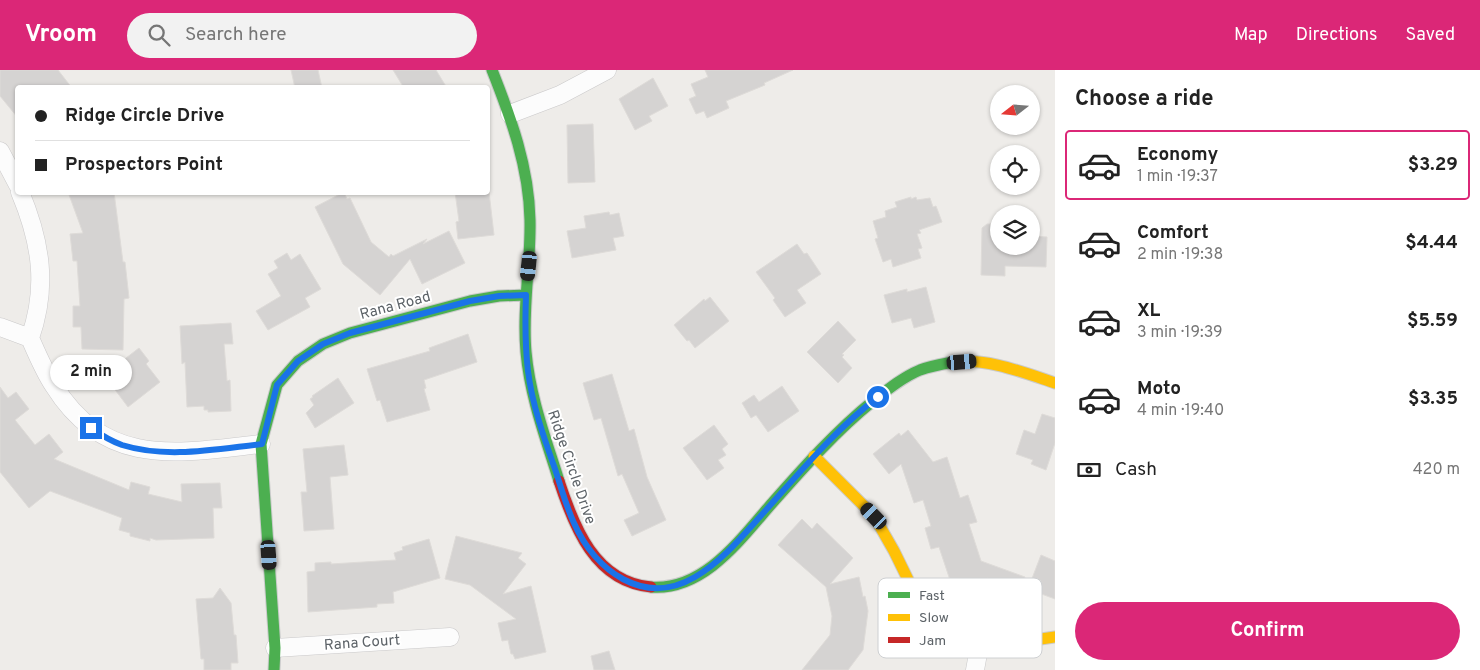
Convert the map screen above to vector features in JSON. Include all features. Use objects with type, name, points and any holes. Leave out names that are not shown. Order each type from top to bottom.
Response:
[{"type":"street","name":"Ridge Circle Drive","points":[[492,70],[510,114],[530,204],[530,249],[525,335],[528,372],[543,434],[574,523],[585,544],[596,558],[617,576],[641,586],[657,588],[671,586],[693,578],[714,564],[730,550],[814,456],[850,420],[889,388],[920,370],[977,360],[1005,366],[1055,383]]},
{"type":"street","points":[[510,114],[560,95],[607,70]]},
{"type":"street","points":[[0,152],[15,180]]},
{"type":"street","points":[[21,195],[35,233],[41,270],[38,309],[30,338],[45,371],[60,394],[91,428],[106,438],[122,445],[139,449],[189,452],[262,444]]},
{"type":"street","name":"Rana Road","points":[[274,670],[275,648],[262,444],[277,385],[298,361],[323,344],[350,333],[470,301],[499,296],[526,295]]},
{"type":"street","points":[[0,327],[30,338]]},
{"type":"street","points":[[814,456],[874,516],[907,578]]},
{"type":"street","name":"Rana Court","points":[[275,648],[450,637]]},
{"type":"street","points":[[1042,639],[1055,637]]},
{"type":"building","points":[[0,70],[58,70],[70,85],[15,85],[15,114],[0,96]]},
{"type":"building","points":[[291,70],[318,70],[321,85],[294,85]]},
{"type":"building","points":[[393,70],[436,70],[445,85],[402,85]]},
{"type":"building","points":[[705,70],[793,70],[764,83],[765,85],[726,101],[729,108],[707,118],[704,111],[696,114],[689,99],[696,96],[691,84],[708,77]]},
{"type":"building","points":[[653,78],[668,106],[649,116],[652,121],[635,130],[619,99]]},
{"type":"building","points":[[593,124],[595,182],[568,183],[567,125]]},
{"type":"building","points":[[69,195],[114,195],[129,298],[124,299],[123,350],[82,349],[81,327],[73,327],[73,306],[80,306],[77,261],[73,261],[70,234],[83,233]]},
{"type":"building","points":[[338,195],[345,195],[347,199],[350,198],[371,242],[389,257],[391,254],[393,256],[427,239],[423,244],[449,231],[465,263],[422,284],[410,259],[380,295],[343,264],[315,207]]},
{"type":"building","points":[[455,195],[489,195],[494,235],[458,239],[456,222],[459,221]]},
{"type":"building","points":[[911,197],[911,199],[916,197],[917,200],[930,198],[933,207],[936,206],[942,222],[919,230],[921,233],[917,234],[922,248],[918,249],[921,258],[893,267],[891,259],[883,262],[875,239],[878,238],[873,221],[886,217],[885,211],[897,207],[895,202]]},
{"type":"building","points":[[609,212],[610,215],[619,213],[624,236],[613,238],[616,250],[572,258],[567,231],[586,228],[584,216]]},
{"type":"building","points":[[990,224],[990,255],[1040,255],[1040,237],[1047,237],[1046,267],[1005,266],[1005,276],[981,275],[982,228]]},
{"type":"building","points":[[797,244],[804,254],[807,253],[821,274],[797,290],[806,303],[785,317],[773,300],[775,298],[756,272]]},
{"type":"building","points":[[287,253],[291,260],[300,254],[321,289],[305,298],[310,307],[268,330],[256,311],[281,296],[268,274],[278,268],[274,261]]},
{"type":"building","points":[[926,287],[935,322],[914,328],[911,318],[892,323],[884,295],[907,289],[907,292]]},
{"type":"building","points":[[710,297],[729,321],[695,348],[674,325],[704,299],[705,301]]},
{"type":"building","points":[[838,321],[856,340],[842,354],[844,355],[842,357],[852,368],[838,383],[807,352]]},
{"type":"building","points":[[231,323],[233,344],[224,344],[227,381],[230,380],[231,411],[208,412],[208,410],[204,410],[204,406],[187,407],[185,362],[182,364],[180,326]]},
{"type":"building","points":[[468,334],[477,362],[424,380],[426,388],[424,389],[430,410],[387,422],[380,400],[377,401],[367,369],[430,351],[429,348]]},
{"type":"building","points":[[139,348],[149,361],[146,364],[160,382],[128,407],[104,375]]},
{"type":"building","points":[[612,374],[629,431],[634,429],[647,477],[666,520],[632,536],[624,520],[639,513],[622,474],[618,476],[601,418],[594,420],[583,383]]},
{"type":"building","points":[[338,378],[354,403],[315,428],[306,413],[314,405],[310,399]]},
{"type":"building","points":[[782,386],[799,411],[768,432],[756,415],[751,418],[742,403],[754,395],[759,402]]},
{"type":"building","points":[[0,387],[8,398],[16,392],[29,409],[15,420],[35,445],[49,434],[63,452],[54,459],[129,490],[131,482],[150,487],[148,494],[182,502],[181,484],[220,483],[222,508],[213,508],[214,538],[156,540],[150,538],[150,541],[130,536],[130,533],[119,530],[122,518],[50,491],[29,508],[0,472]]},
{"type":"building","points":[[1042,414],[1055,418],[1055,443],[1046,470],[1031,464],[1033,460],[1016,454],[1024,430],[1035,434]]},
{"type":"building","points":[[714,425],[728,444],[722,449],[726,455],[718,460],[724,468],[707,480],[683,448]]},
{"type":"building","points":[[908,430],[933,462],[947,457],[960,498],[968,495],[977,522],[969,524],[981,561],[1025,578],[949,578],[939,547],[931,549],[925,528],[931,526],[923,500],[914,503],[901,464],[889,474],[873,454],[899,433],[901,436]]},
{"type":"building","points":[[344,445],[348,475],[330,477],[334,529],[304,531],[301,492],[307,492],[303,449]]},
{"type":"building","points":[[802,519],[812,529],[817,523],[853,558],[830,584],[859,577],[863,597],[865,596],[868,611],[863,650],[848,670],[802,670],[830,635],[832,616],[826,587],[778,545]]},
{"type":"building","points":[[456,536],[522,553],[518,558],[526,564],[503,594],[531,586],[546,652],[515,659],[513,654],[511,654],[508,640],[502,641],[498,623],[516,619],[470,585],[445,579]]},
{"type":"building","points":[[429,539],[440,578],[393,592],[394,603],[377,604],[377,607],[308,612],[307,572],[315,571],[315,563],[331,562],[331,564],[396,560],[394,553],[403,550],[402,547]]},
{"type":"building","points":[[1041,555],[1055,561],[1055,599],[1042,594],[1042,578],[1032,578]]},
{"type":"building","points":[[220,588],[231,603],[238,663],[231,663],[231,670],[204,670],[204,659],[201,659],[196,599],[213,598]]},
{"type":"building","points":[[609,651],[615,670],[594,670],[591,656]]},
{"type":"traffic: fast","points":[[492,70],[506,106],[523,162],[530,220],[525,319],[526,352],[535,402],[559,481]]},
{"type":"traffic: fast","points":[[274,670],[275,648],[261,444],[277,385],[298,361],[323,344],[350,333],[470,301],[499,296],[526,295]]},
{"type":"traffic: fast","points":[[651,587],[670,586],[688,580],[705,571],[735,545],[809,462],[859,412],[901,380],[914,373],[928,367],[953,362]]},
{"type":"traffic: slow","points":[[953,362],[966,361],[992,364],[1055,383]]},
{"type":"traffic: slow","points":[[814,456],[874,516],[907,578]]},
{"type":"traffic: slow","points":[[1042,639],[1055,637]]},
{"type":"traffic: jam","points":[[559,481],[580,533],[601,563],[615,575],[632,583],[651,587]]},
{"type":"route","points":[[91,428],[106,438],[122,445],[155,451],[189,452],[262,444],[277,385],[298,361],[323,344],[350,333],[470,301],[499,296],[526,295],[525,335],[528,372],[543,434],[574,523],[585,544],[608,570],[629,582],[657,588],[671,586],[693,578],[714,564],[730,550],[814,456],[850,420],[878,397]]}]
